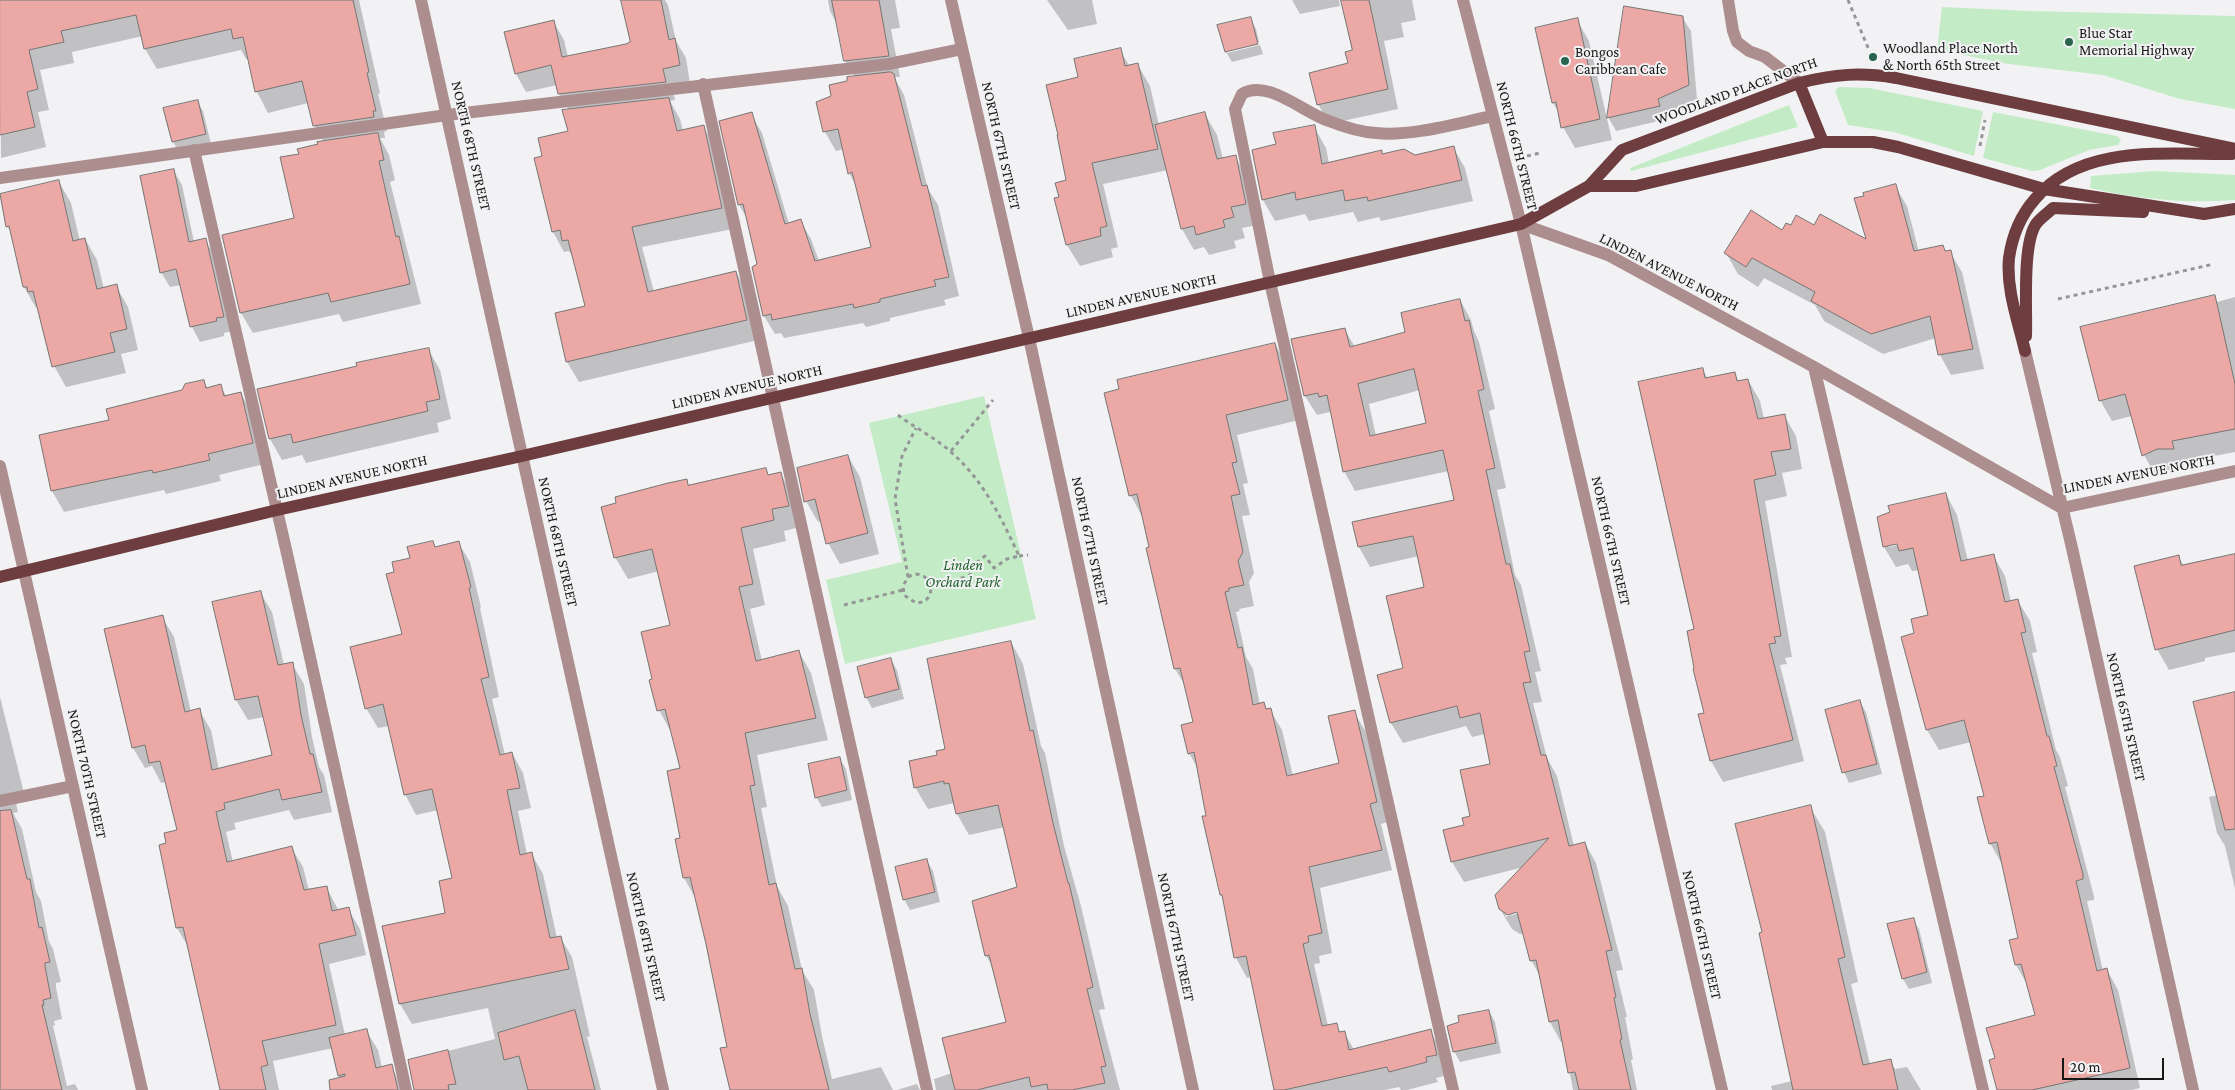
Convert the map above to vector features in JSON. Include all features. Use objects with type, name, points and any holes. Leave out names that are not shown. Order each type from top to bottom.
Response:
[{"type":"main road","name":"WOODLAND PLACE NORTH","points":[[1521,224],[1589,186],[1622,150],[1799,83],[1829,75],[1869,73],[2235,149]]},
{"type":"main road","points":[[1799,83],[1823,142]]},
{"type":"main road","name":"WOODLAND PLACE NORTH","points":[[1589,186],[1636,186],[1823,142],[1866,142],[1898,147],[2044,189],[2204,214],[2235,210]]},
{"type":"main road","points":[[2025,351],[2010,288],[2009,258],[2017,228],[2026,209],[2044,189],[2057,178],[2081,166],[2103,160],[2134,155],[2235,154]]},
{"type":"main road","points":[[2025,351],[2027,311],[2025,286],[2028,249],[2036,224],[2053,208],[2204,214]]},
{"type":"main road","name":"LINDEN AVENUE NORTH","points":[[0,577],[277,510],[522,456],[1521,224]]},
{"type":"street","name":"NORTH 68TH STREET","points":[[422,0],[664,1090]]},
{"type":"street","name":"NORTH 67TH STREET","points":[[951,0],[1028,338],[1193,1090]]},
{"type":"street","name":"NORTH 66TH STREET","points":[[1463,0],[1521,224],[1722,1090]]},
{"type":"street","points":[[1728,0],[1733,31],[1737,42],[1749,51],[1765,56],[1799,83]]},
{"type":"street","points":[[0,178],[447,114],[889,64],[962,49]]},
{"type":"street","points":[[703,84],[927,1090]]},
{"type":"street","points":[[1453,1090],[1270,282],[1235,118],[1235,109],[1242,94],[1253,89],[1263,90],[1281,97],[1324,120],[1346,128],[1378,134],[1400,133],[1493,116]]},
{"type":"street","points":[[194,150],[277,510],[406,1090]]},
{"type":"street","name":"LINDEN AVENUE NORTH","points":[[1521,224],[1608,255],[1814,367],[2062,508],[2235,471]]},
{"type":"street","name":"NORTH 65TH STREET","points":[[2025,351],[2193,1090]]},
{"type":"street","points":[[1814,367],[1983,1090]]},
{"type":"street","name":"NORTH 70TH STREET","points":[[0,466],[142,1090]]},
{"type":"street","points":[[0,801],[73,786]]},
{"type":"path","points":[[1848,0],[1869,51]]},
{"type":"path","points":[[1979,149],[1987,112]]},
{"type":"path","points":[[2058,299],[2214,264]]},
{"type":"path","points":[[950,452],[993,400]]},
{"type":"path","points":[[898,414],[950,452],[967,468],[1003,521],[1019,556]]},
{"type":"path","points":[[908,578],[895,499],[902,456],[916,428]]},
{"type":"path","points":[[926,577],[931,584],[931,594],[925,601],[911,602],[904,595],[903,586],[908,578],[917,574],[951,582],[970,575],[974,565],[985,556],[994,568],[1007,558],[1028,555]]},
{"type":"path","points":[[820,612],[903,590]]},
{"type":"green space","points":[[1942,7],[2235,16],[2235,109],[2180,99],[2103,75],[2009,64],[1937,50]]},
{"type":"green space","points":[[1839,87],[1869,88],[1983,111],[1974,156],[1894,132],[1848,125],[1835,91]]},
{"type":"green space","points":[[1789,105],[1798,127],[1631,171],[1630,168]]},
{"type":"green space","points":[[1993,112],[2117,136],[2121,140],[2118,145],[2089,150],[2040,170],[2032,171],[1983,158]]},
{"type":"green space","points":[[2155,171],[2235,175],[2235,200],[2162,200],[2090,188],[2091,176]]},
{"type":"green space","name":"Linden Orchard Park","points":[[984,396],[1036,619],[845,664],[826,580],[902,562],[869,423]]},
{"type":"building","points":[[0,0],[353,0],[376,111],[373,111],[374,117],[313,126],[302,81],[255,92],[243,37],[233,39],[231,29],[144,49],[136,15],[61,31],[64,42],[29,50],[38,89],[27,92],[35,127],[0,135]]},
{"type":"building","points":[[621,0],[661,0],[669,40],[675,38],[680,65],[663,69],[666,82],[558,94],[551,65],[515,74],[504,32],[554,20],[562,57],[626,44],[630,42]]},
{"type":"building","points":[[832,0],[879,0],[889,56],[844,61]]},
{"type":"building","points":[[1341,0],[1369,0],[1388,89],[1317,105],[1309,73],[1348,63],[1345,52],[1352,50]]},
{"type":"building","points":[[1624,6],[1683,16],[1689,85],[1658,99],[1660,106],[1607,118]]},
{"type":"building","points":[[1251,17],[1258,44],[1225,52],[1217,25]]},
{"type":"building","name":"Bongos Caribbean Cafe","points":[[1578,18],[1600,119],[1561,128],[1556,102],[1552,103],[1535,28]]},
{"type":"building","points":[[1121,48],[1125,66],[1138,63],[1158,149],[1092,163],[1107,226],[1100,228],[1101,236],[1066,245],[1054,198],[1059,197],[1055,183],[1066,180],[1046,85],[1078,77],[1074,59]]},
{"type":"building","points":[[891,72],[894,74],[922,186],[927,185],[949,277],[934,280],[936,286],[880,299],[880,302],[854,308],[853,304],[772,320],[771,314],[763,316],[752,267],[757,264],[743,204],[738,205],[719,121],[752,112],[785,224],[801,219],[815,261],[871,247],[852,172],[848,174],[838,129],[823,132],[816,102],[831,96],[829,85],[847,81],[847,77]]},
{"type":"building","points":[[669,98],[677,131],[704,125],[722,208],[632,227],[648,292],[736,271],[747,320],[566,362],[555,313],[585,306],[568,240],[562,241],[560,230],[552,232],[534,158],[542,156],[538,138],[568,131],[562,110]]},
{"type":"building","points":[[198,100],[206,134],[172,142],[163,108]]},
{"type":"building","points":[[1205,112],[1217,159],[1236,155],[1246,204],[1231,207],[1234,217],[1223,220],[1225,227],[1196,235],[1194,226],[1181,229],[1155,125]]},
{"type":"building","points":[[1315,125],[1322,164],[1382,150],[1382,154],[1404,149],[1415,155],[1454,146],[1462,180],[1368,201],[1367,197],[1345,201],[1343,190],[1296,200],[1295,192],[1262,200],[1252,150],[1276,144],[1273,133]]},
{"type":"building","points":[[378,133],[384,160],[379,161],[396,237],[399,236],[410,284],[331,302],[328,293],[240,313],[222,235],[294,218],[280,157],[299,154],[297,149],[318,144],[317,142]]},
{"type":"building","points":[[174,169],[189,242],[206,238],[224,317],[216,318],[217,321],[190,327],[176,269],[160,273],[140,176]]},
{"type":"building","points":[[59,180],[73,241],[85,238],[97,289],[117,284],[127,329],[110,333],[115,352],[52,367],[33,291],[28,292],[27,287],[23,287],[9,226],[6,227],[0,194]]},
{"type":"building","points":[[1896,184],[1914,251],[1943,245],[1945,251],[1951,250],[1973,349],[1938,355],[1930,316],[1871,334],[1811,301],[1815,292],[1752,258],[1746,267],[1724,253],[1751,210],[1782,230],[1786,223],[1791,225],[1796,215],[1814,225],[1820,214],[1866,239],[1854,198],[1864,196],[1863,193]]},
{"type":"building","points":[[2215,295],[2235,384],[2235,429],[2172,441],[2174,449],[2157,449],[2142,456],[2125,394],[2099,401],[2080,327]]},
{"type":"building","points":[[1460,299],[1465,321],[1469,320],[1484,389],[1478,391],[1495,468],[1486,470],[1506,564],[1510,564],[1530,651],[1524,652],[1531,682],[1523,683],[1541,755],[1546,755],[1569,846],[1585,842],[1612,950],[1606,951],[1616,997],[1614,998],[1622,1039],[1620,1040],[1631,1090],[1579,1090],[1575,1072],[1568,1073],[1558,1020],[1549,1022],[1536,960],[1530,961],[1517,912],[1508,915],[1499,909],[1495,895],[1549,838],[1451,862],[1443,830],[1464,825],[1462,818],[1470,816],[1460,770],[1490,764],[1480,713],[1460,718],[1457,706],[1390,723],[1377,675],[1403,668],[1386,596],[1424,587],[1413,536],[1358,547],[1352,522],[1454,500],[1443,450],[1343,472],[1327,395],[1319,397],[1318,393],[1304,396],[1291,339],[1345,328],[1350,347],[1405,332],[1401,313]],"holes":[[[1414,369],[1426,423],[1370,436],[1358,384]]]},
{"type":"building","points":[[1275,343],[1288,400],[1226,415],[1237,462],[1232,463],[1240,494],[1231,496],[1243,552],[1238,561],[1244,585],[1229,588],[1229,591],[1225,592],[1238,648],[1242,647],[1253,705],[1264,702],[1266,709],[1271,708],[1287,776],[1339,763],[1328,716],[1355,710],[1377,802],[1370,804],[1382,850],[1309,867],[1322,933],[1308,936],[1309,942],[1303,944],[1322,1026],[1337,1023],[1339,1032],[1345,1031],[1349,1050],[1431,1029],[1437,1055],[1426,1057],[1427,1062],[1389,1072],[1387,1067],[1284,1090],[1274,1090],[1246,956],[1234,958],[1222,895],[1220,895],[1202,816],[1206,816],[1194,752],[1188,754],[1181,725],[1193,722],[1180,668],[1174,669],[1146,548],[1149,547],[1137,494],[1129,496],[1104,393],[1119,389],[1117,380]]},
{"type":"building","points":[[429,348],[440,399],[426,402],[428,411],[293,443],[291,434],[269,439],[257,389],[357,366],[356,363]]},
{"type":"building","points":[[1703,368],[1705,378],[1735,372],[1737,381],[1748,379],[1758,419],[1785,414],[1791,449],[1771,452],[1776,475],[1754,480],[1781,636],[1774,637],[1776,643],[1769,644],[1793,740],[1710,761],[1698,714],[1704,713],[1693,669],[1687,631],[1694,629],[1638,382]]},
{"type":"building","points":[[204,380],[206,388],[221,384],[224,396],[241,392],[253,443],[208,454],[210,460],[153,473],[152,470],[51,491],[39,435],[109,420],[106,409],[182,390],[185,384]]},
{"type":"building","points":[[848,455],[868,533],[826,544],[815,499],[804,502],[797,468]]},
{"type":"building","points":[[766,468],[768,475],[781,472],[789,506],[772,509],[774,520],[741,528],[753,584],[739,587],[756,661],[799,650],[816,718],[745,733],[755,785],[750,786],[769,885],[776,883],[795,969],[802,968],[810,1014],[829,1090],[730,1090],[720,1048],[727,1047],[706,944],[690,877],[683,878],[675,839],[680,838],[667,771],[680,768],[665,709],[657,711],[649,680],[652,679],[641,632],[670,625],[652,549],[614,558],[601,507],[616,503],[615,497],[668,483],[687,479],[688,485]]},
{"type":"building","points":[[1946,493],[1961,561],[1994,554],[2005,602],[2018,599],[2026,632],[2021,633],[2047,736],[2049,736],[2057,766],[2054,767],[2083,874],[2083,879],[2076,881],[2097,971],[2107,968],[2130,1068],[2032,1090],[1997,1090],[1989,1060],[1995,1058],[1986,1028],[2035,1015],[2021,964],[2015,965],[2009,940],[2018,938],[1997,842],[1989,844],[1977,797],[1984,796],[1964,720],[1926,730],[1901,637],[1914,633],[1911,619],[1928,615],[1913,548],[1899,551],[1897,544],[1883,547],[1877,517],[1890,512],[1888,506]]},
{"type":"building","points":[[433,541],[435,547],[459,541],[471,587],[469,588],[489,677],[481,679],[500,755],[512,752],[520,788],[507,790],[520,855],[532,852],[550,938],[561,936],[569,969],[399,1004],[382,926],[445,913],[439,881],[452,878],[432,789],[404,795],[383,704],[365,709],[350,647],[402,634],[386,574],[394,572],[392,562],[410,558],[407,547]]},
{"type":"building","points":[[2235,554],[2235,630],[2155,650],[2134,566],[2179,555],[2181,565]]},
{"type":"building","points":[[261,591],[278,665],[293,662],[301,715],[310,754],[313,754],[322,792],[282,800],[279,789],[224,803],[225,809],[216,812],[227,862],[292,846],[304,890],[327,886],[332,911],[349,907],[356,935],[319,944],[336,1025],[262,1041],[268,1065],[261,1067],[266,1090],[220,1090],[183,927],[176,928],[159,845],[166,843],[164,833],[177,830],[160,761],[149,763],[145,745],[132,748],[104,629],[163,615],[185,712],[200,708],[212,770],[272,755],[258,696],[235,700],[212,602]]},
{"type":"building","points":[[1011,641],[1030,731],[1033,730],[1053,823],[1093,987],[1087,989],[1106,1066],[1101,1067],[1105,1083],[1072,1090],[1048,1090],[1047,1084],[1031,1087],[1029,1077],[977,1090],[955,1090],[942,1038],[1006,1022],[989,955],[985,956],[972,901],[1017,887],[998,805],[956,814],[949,783],[944,784],[944,781],[914,788],[909,761],[937,755],[936,751],[945,749],[927,659]]},
{"type":"building","points":[[891,658],[899,689],[865,698],[857,667]]},
{"type":"building","points":[[2235,692],[2235,829],[2225,830],[2193,702]]},
{"type":"building","points":[[1860,700],[1877,764],[1842,773],[1825,710]]},
{"type":"building","points":[[840,757],[847,790],[815,798],[808,764]]},
{"type":"building","points":[[1811,805],[1845,957],[1838,959],[1863,1065],[1891,1059],[1898,1090],[1793,1090],[1759,933],[1762,932],[1735,824]]},
{"type":"building","points":[[11,810],[27,879],[30,879],[39,928],[42,927],[50,962],[45,963],[45,966],[51,998],[43,1000],[44,1005],[42,1005],[62,1090],[0,1090],[0,811]]},
{"type":"building","points":[[927,859],[935,892],[903,900],[895,867]]},
{"type":"building","points":[[1914,918],[1927,972],[1902,979],[1887,924]]},
{"type":"building","points":[[575,1010],[595,1090],[528,1090],[519,1056],[504,1060],[498,1033]]},
{"type":"building","points":[[1489,1010],[1496,1043],[1453,1052],[1447,1026],[1459,1022],[1458,1016]]},
{"type":"building","points":[[367,1029],[376,1068],[392,1064],[398,1090],[330,1090],[329,1080],[345,1076],[345,1074],[338,1076],[329,1038]]},
{"type":"building","points":[[448,1050],[456,1084],[448,1085],[449,1090],[414,1090],[408,1060]]},
{"type":"place","name":"Blue Star Memorial Highway","points":[[2069,42]]},
{"type":"place","name":"Woodland Place North & North 65th Street","points":[[1873,57]]},
{"type":"place","name":"Bongos Caribbean Cafe","points":[[1565,61]]}]
